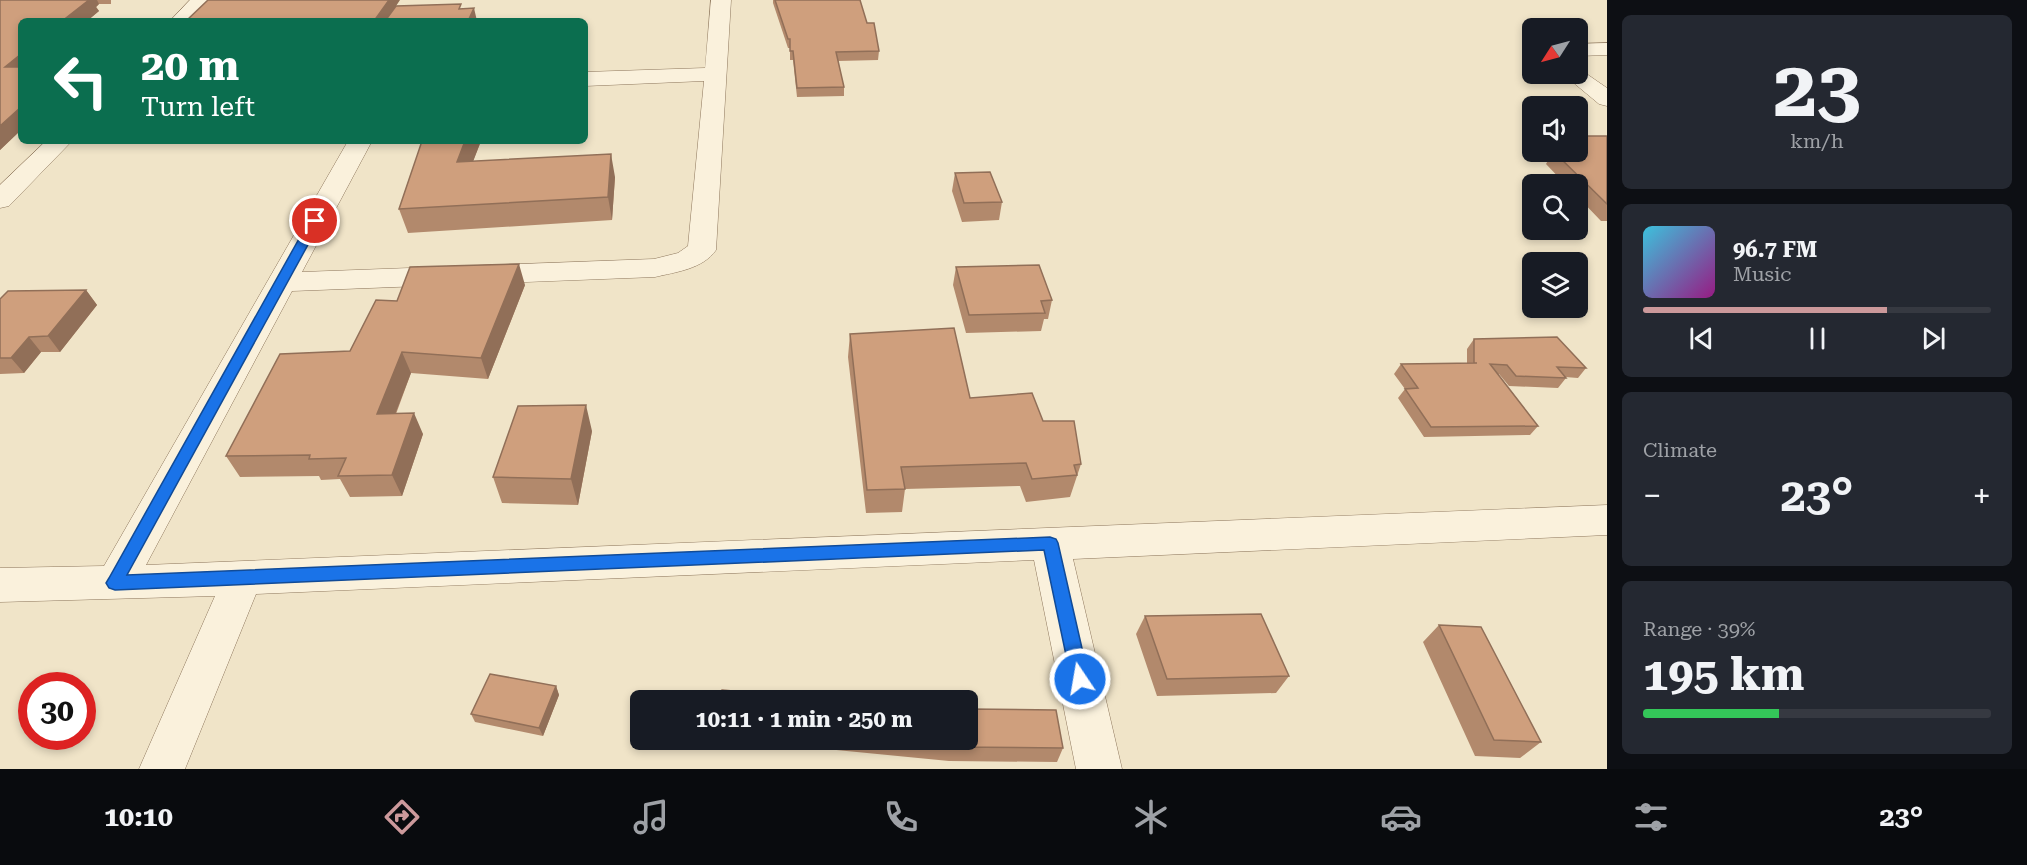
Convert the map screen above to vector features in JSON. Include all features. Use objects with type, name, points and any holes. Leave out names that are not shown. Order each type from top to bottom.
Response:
[{"type":"street","points":[[183,18],[201,0]]},
{"type":"street","points":[[281,282],[655,268],[688,259],[702,250],[721,0]]},
{"type":"street","points":[[1588,50],[1607,49]]},
{"type":"street","points":[[588,79],[714,74]]},
{"type":"street","points":[[1587,84],[1607,99]]},
{"type":"street","points":[[0,200],[57,144]]},
{"type":"street","points":[[115,583],[358,144]]},
{"type":"street","points":[[0,585],[243,578],[1607,520]]},
{"type":"street","points":[[1050,543],[1099,769]]},
{"type":"street","points":[[162,769],[243,578]]},
{"type":"building","points":[[0,0],[89,0],[66,18],[18,18],[18,56],[5,67],[18,67],[18,110],[0,126]]},
{"type":"building","points":[[208,0],[389,0],[376,18],[189,18]]},
{"type":"building","points":[[775,0],[860,0],[867,23],[874,23],[879,51],[836,52],[844,87],[797,88],[790,39],[788,39]]},
{"type":"building","points":[[461,4],[459,9],[474,8],[469,18],[387,18],[396,6]]},
{"type":"building","points":[[1588,136],[1607,136],[1607,204],[1588,185],[1588,174],[1576,174],[1564,162],[1588,162]]},
{"type":"building","points":[[421,144],[464,144],[457,162],[611,154],[608,197],[399,209]]},
{"type":"building","points":[[990,172],[1002,202],[964,203],[955,173]]},
{"type":"building","points":[[519,264],[481,358],[402,352],[377,414],[414,413],[392,475],[338,476],[346,458],[309,459],[310,455],[226,456],[280,354],[350,351],[376,300],[397,301],[410,267]]},
{"type":"building","points":[[1039,265],[1052,300],[1041,301],[1045,313],[969,315],[956,267]]},
{"type":"building","points":[[86,290],[48,336],[29,337],[11,358],[0,358],[0,299],[8,291]]},
{"type":"building","points":[[954,328],[970,398],[1032,393],[1043,421],[1074,421],[1081,464],[1074,465],[1077,475],[1032,479],[1026,463],[901,467],[905,489],[867,490],[850,334]]},
{"type":"building","points":[[1557,337],[1586,368],[1557,367],[1566,378],[1516,376],[1507,365],[1490,364],[1538,426],[1431,427],[1405,389],[1418,388],[1401,364],[1477,363],[1474,363],[1474,339]]},
{"type":"building","points":[[586,405],[571,479],[493,477],[518,406]]},
{"type":"building","points":[[1261,614],[1289,676],[1167,679],[1145,616]]},
{"type":"building","points":[[1439,625],[1481,627],[1541,742],[1494,740]]},
{"type":"building","points":[[490,674],[556,686],[539,728],[471,714]]},
{"type":"building","points":[[978,709],[1056,710],[1063,748],[978,747]]},
{"type":"route","points":[[315,221],[115,583],[1050,543],[1080,679]]}]
